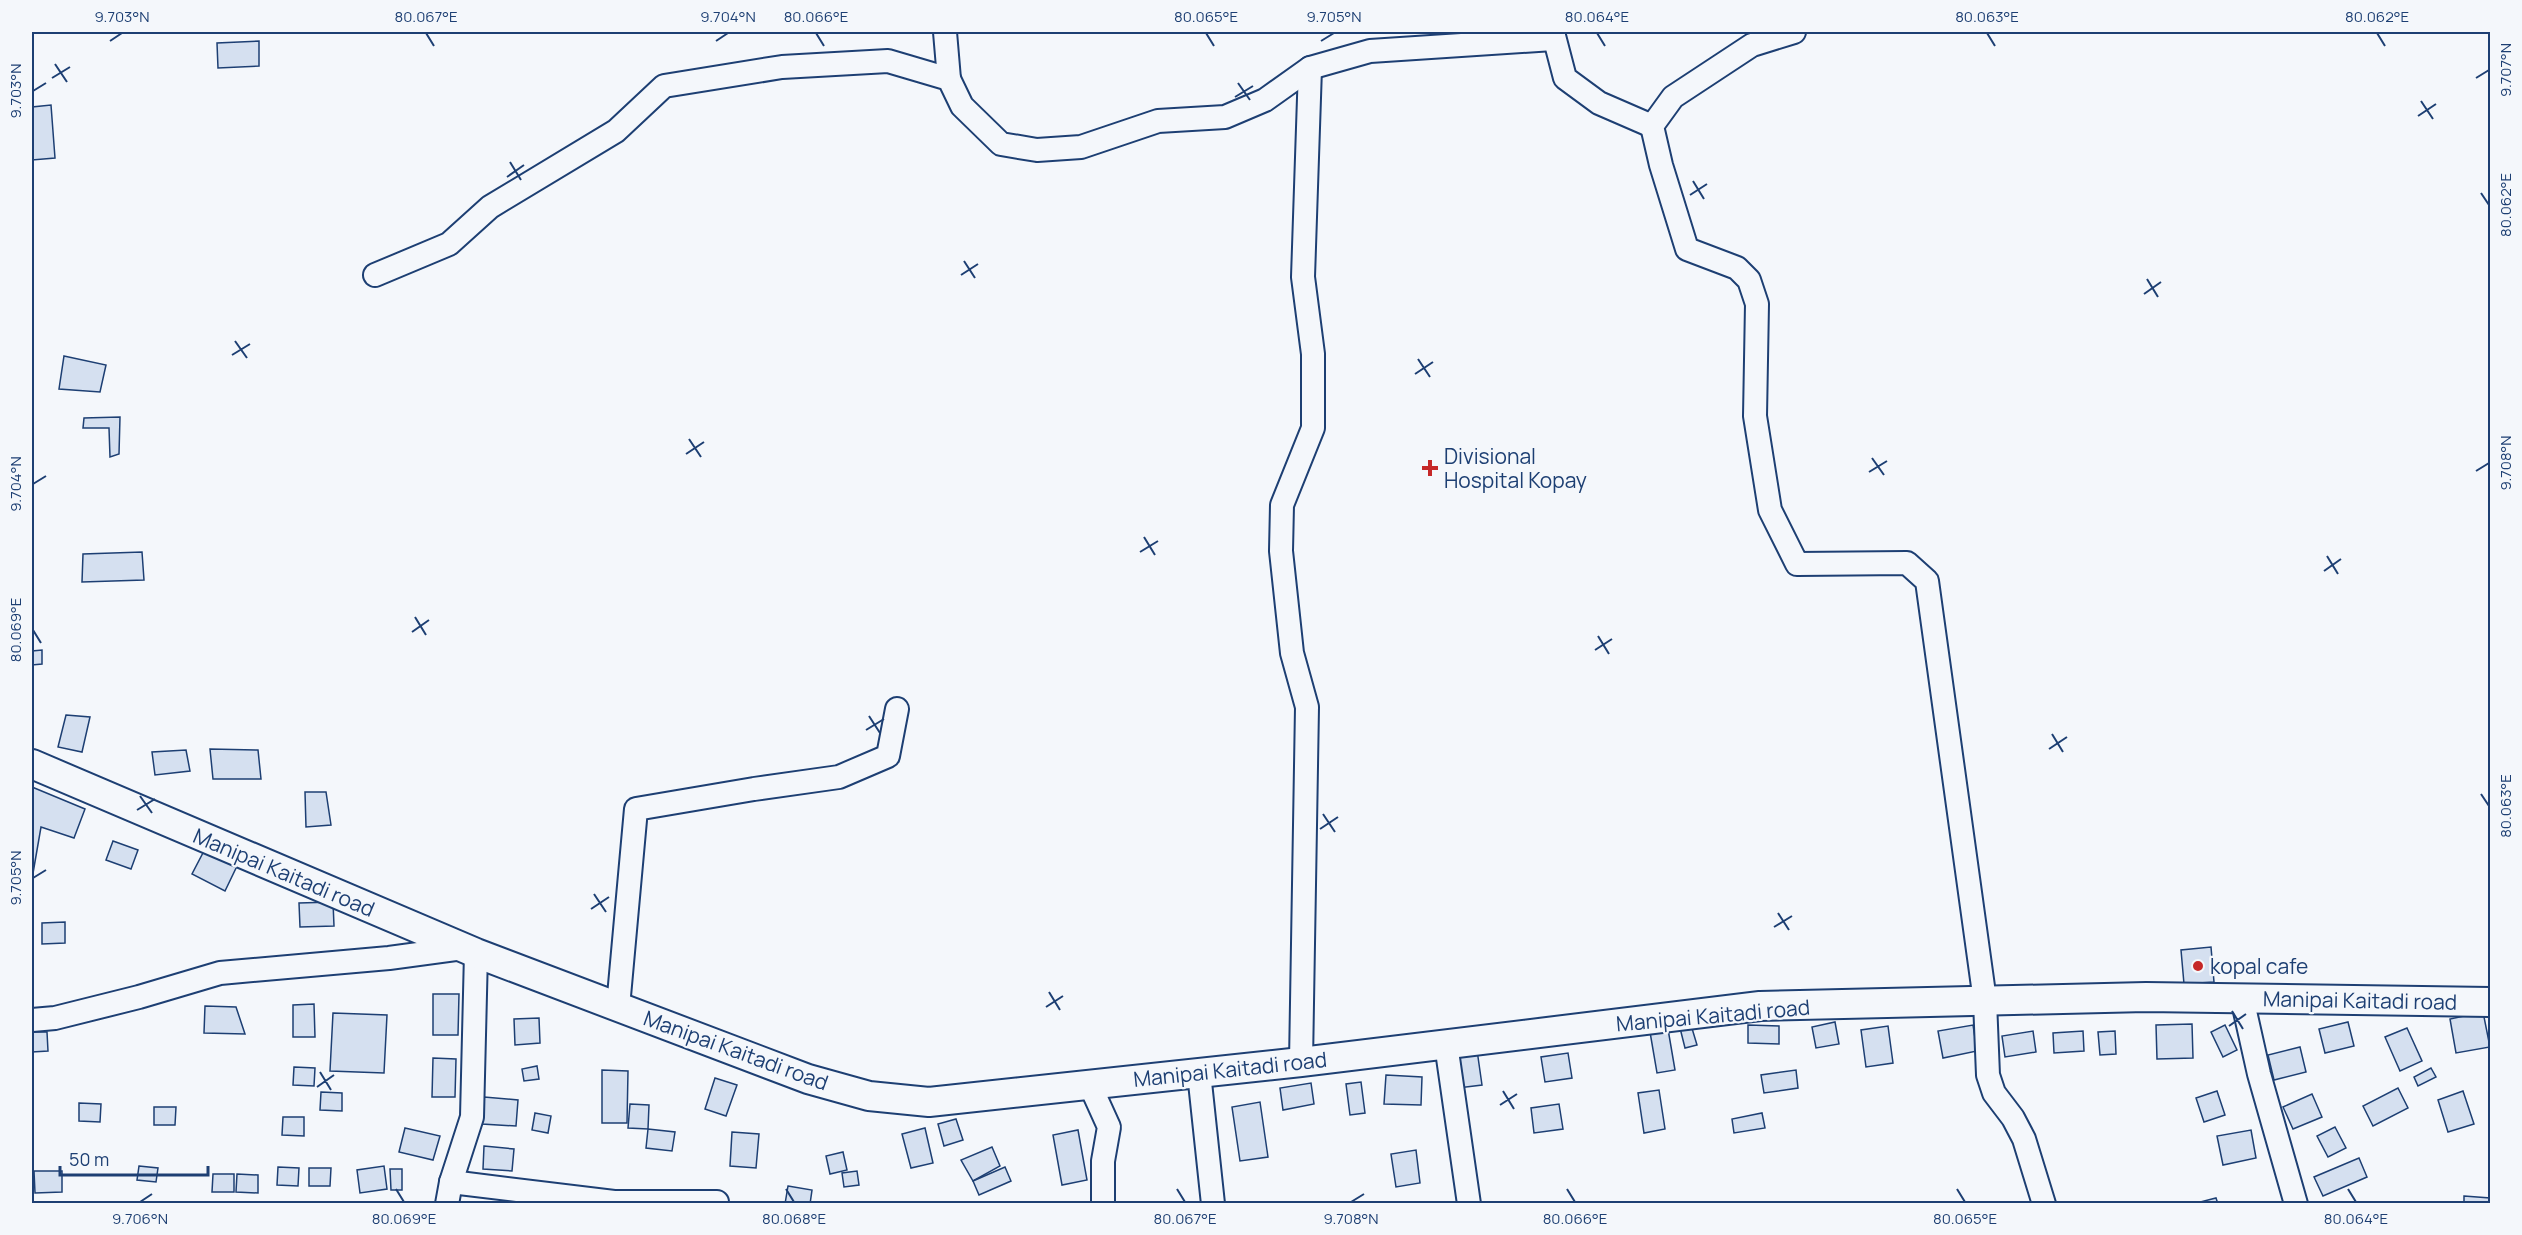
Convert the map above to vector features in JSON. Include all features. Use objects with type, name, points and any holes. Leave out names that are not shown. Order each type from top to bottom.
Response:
[{"type":"main road","name":"Manipai Kaitadi road","points":[[32,764],[470,950],[808,1079],[869,1096],[929,1102],[1301,1062],[1760,1006],[2146,997],[2490,1002]]},
{"type":"street","points":[[945,32],[949,79],[962,106],[1001,144],[1037,150],[1081,147],[1158,121],[1225,117],[1265,100],[1310,68],[1370,51],[1553,35],[1565,78],[1599,103],[1652,126]]},
{"type":"street","points":[[1794,32],[1752,45],[1673,97],[1652,126],[1661,165],[1687,249],[1737,268],[1749,280],[1757,304],[1755,416],[1770,510],[1797,564],[1907,563],[1927,580],[1985,1000],[1988,1075],[1994,1093],[2013,1118],[2024,1139],[2044,1203]]},
{"type":"street","points":[[375,275],[449,244],[490,207],[616,131],[664,86],[782,67],[888,61],[949,79]]},
{"type":"street","points":[[1301,1062],[1306,707],[1292,653],[1281,551],[1282,505],[1313,428],[1313,354],[1303,278],[1310,68]]},
{"type":"street","points":[[618,1007],[636,809],[839,777],[888,756],[897,708]]},
{"type":"street","points":[[32,1020],[55,1018],[139,997],[220,973],[470,950],[472,1117],[449,1193],[614,1202],[717,1202]]},
{"type":"street","points":[[2242,998],[2266,1100],[2296,1203]]},
{"type":"street","points":[[1446,1044],[1469,1203]]},
{"type":"street","points":[[1199,1073],[1213,1203]]},
{"type":"street","points":[[1090,1085],[1109,1127],[1102,1161],[1103,1203]]},
{"type":"building","points":[[259,41],[259,66],[218,68],[217,43]]},
{"type":"building","points":[[51,105],[55,158],[32,160],[32,107]]},
{"type":"building","points":[[64,356],[106,365],[100,392],[59,389]]},
{"type":"building","points":[[120,417],[119,454],[110,457],[109,428],[83,428],[84,418]]},
{"type":"building","points":[[142,552],[144,580],[82,582],[83,554]]},
{"type":"building","points":[[42,650],[42,664],[32,665],[32,651]]},
{"type":"building","points":[[66,715],[90,717],[82,752],[58,747]]},
{"type":"building","points":[[210,749],[258,750],[261,779],[213,779]]},
{"type":"building","points":[[186,750],[190,771],[155,775],[152,752]]},
{"type":"building","points":[[32,787],[85,809],[74,838],[41,827],[32,879]]},
{"type":"building","points":[[305,792],[326,792],[331,825],[306,827]]},
{"type":"building","points":[[113,841],[138,850],[131,869],[106,860]]},
{"type":"building","points":[[205,849],[237,866],[225,891],[192,874]]},
{"type":"building","points":[[333,902],[334,926],[300,927],[299,903]]},
{"type":"building","points":[[65,922],[65,943],[42,944],[42,923]]},
{"type":"building","name":"kopal cafe","points":[[2211,947],[2214,982],[2184,984],[2181,950]]},
{"type":"building","points":[[433,994],[459,994],[458,1035],[433,1035]]},
{"type":"building","points":[[314,1004],[315,1037],[293,1037],[293,1005]]},
{"type":"building","points":[[205,1006],[236,1007],[245,1034],[204,1033]]},
{"type":"building","points":[[2483,1012],[2490,1047],[2456,1053],[2450,1019]]},
{"type":"building","points":[[333,1013],[387,1015],[384,1073],[330,1071]]},
{"type":"building","points":[[539,1018],[540,1043],[515,1045],[514,1019]]},
{"type":"building","points":[[1835,1022],[1839,1044],[1816,1048],[1812,1027]]},
{"type":"building","points":[[2348,1022],[2354,1046],[2325,1053],[2319,1029]]},
{"type":"building","points":[[2192,1024],[2193,1058],[2157,1059],[2156,1025]]},
{"type":"building","points":[[1691,1025],[1697,1045],[1685,1048],[1680,1028]]},
{"type":"building","points":[[1748,1025],[1779,1026],[1779,1044],[1748,1043]]},
{"type":"building","points":[[1973,1025],[1977,1051],[1943,1058],[1938,1031]]},
{"type":"building","points":[[2225,1025],[2237,1050],[2223,1057],[2211,1032]]},
{"type":"building","points":[[1888,1026],[1893,1063],[1866,1067],[1861,1030]]},
{"type":"building","points":[[2407,1028],[2422,1061],[2400,1071],[2385,1037]]},
{"type":"building","points":[[1668,1029],[1675,1070],[1657,1073],[1650,1032]]},
{"type":"building","points":[[2033,1031],[2036,1052],[2005,1057],[2002,1036]]},
{"type":"building","points":[[2083,1031],[2084,1051],[2054,1053],[2053,1033]]},
{"type":"building","points":[[2115,1031],[2116,1054],[2100,1055],[2098,1032]]},
{"type":"building","points":[[32,1032],[47,1032],[48,1051],[32,1052]]},
{"type":"building","points":[[2300,1047],[2306,1072],[2274,1080],[2268,1055]]},
{"type":"building","points":[[1477,1050],[1482,1085],[1458,1088],[1453,1053]]},
{"type":"building","points":[[1568,1053],[1572,1078],[1545,1082],[1541,1057]]},
{"type":"building","points":[[433,1058],[456,1059],[455,1097],[432,1097]]},
{"type":"building","points":[[537,1066],[539,1079],[524,1081],[522,1069]]},
{"type":"building","points":[[294,1067],[315,1068],[314,1086],[293,1085]]},
{"type":"building","points":[[2431,1068],[2436,1077],[2418,1086],[2414,1077]]},
{"type":"building","points":[[602,1070],[628,1071],[627,1123],[602,1123]]},
{"type":"building","points":[[1796,1070],[1798,1088],[1764,1093],[1761,1075]]},
{"type":"building","points":[[1386,1075],[1422,1077],[1421,1105],[1384,1104]]},
{"type":"building","points":[[715,1078],[737,1085],[726,1116],[705,1109]]},
{"type":"building","points":[[1361,1082],[1365,1113],[1350,1115],[1346,1084]]},
{"type":"building","points":[[1311,1083],[1314,1104],[1283,1110],[1280,1088]]},
{"type":"building","points":[[2398,1088],[2408,1108],[2373,1126],[2363,1106]]},
{"type":"building","points":[[1659,1090],[1665,1129],[1644,1133],[1638,1093]]},
{"type":"building","points":[[2217,1091],[2225,1115],[2204,1122],[2196,1098]]},
{"type":"building","points":[[2463,1091],[2474,1124],[2448,1132],[2438,1100]]},
{"type":"building","points":[[321,1092],[342,1093],[342,1111],[320,1110]]},
{"type":"building","points":[[2312,1094],[2322,1117],[2293,1129],[2283,1107]]},
{"type":"building","points":[[484,1097],[518,1100],[516,1126],[482,1124]]},
{"type":"building","points":[[1260,1102],[1268,1157],[1240,1161],[1232,1107]]},
{"type":"building","points":[[79,1103],[101,1104],[100,1122],[79,1121]]},
{"type":"building","points":[[630,1104],[649,1105],[648,1129],[628,1128]]},
{"type":"building","points":[[1559,1104],[1563,1129],[1534,1133],[1531,1108]]},
{"type":"building","points":[[154,1107],[176,1107],[175,1125],[154,1125]]},
{"type":"building","points":[[535,1113],[551,1116],[548,1133],[532,1130]]},
{"type":"building","points":[[1762,1113],[1765,1128],[1734,1133],[1732,1119]]},
{"type":"building","points":[[283,1117],[304,1117],[304,1136],[282,1135]]},
{"type":"building","points":[[956,1119],[963,1140],[944,1146],[938,1124]]},
{"type":"building","points":[[2335,1127],[2346,1148],[2328,1157],[2317,1136]]},
{"type":"building","points":[[405,1128],[440,1136],[433,1160],[399,1152]]},
{"type":"building","points":[[925,1128],[933,1163],[911,1168],[902,1134]]},
{"type":"building","points":[[648,1129],[675,1132],[672,1151],[646,1148]]},
{"type":"building","points":[[1078,1130],[1087,1180],[1062,1185],[1053,1135]]},
{"type":"building","points":[[2251,1130],[2256,1158],[2223,1165],[2217,1136]]},
{"type":"building","points":[[732,1132],[759,1134],[756,1168],[730,1166]]},
{"type":"building","points":[[484,1146],[514,1149],[512,1171],[483,1169]]},
{"type":"building","points":[[992,1147],[1000,1166],[973,1181],[961,1160]]},
{"type":"building","points":[[1416,1150],[1420,1183],[1396,1187],[1391,1154]]},
{"type":"building","points":[[843,1152],[847,1170],[830,1174],[826,1156]]},
{"type":"building","points":[[2359,1158],[2367,1177],[2323,1196],[2314,1177]]},
{"type":"building","points":[[139,1166],[158,1168],[156,1182],[137,1180]]},
{"type":"building","points":[[384,1166],[387,1189],[360,1193],[357,1170]]},
{"type":"building","points":[[278,1167],[299,1168],[298,1186],[277,1185]]},
{"type":"building","points":[[1005,1167],[1011,1181],[979,1195],[973,1181]]},
{"type":"building","points":[[309,1168],[331,1168],[330,1186],[309,1186]]},
{"type":"building","points":[[390,1169],[402,1169],[402,1190],[391,1190]]},
{"type":"building","points":[[34,1171],[62,1171],[62,1192],[35,1193]]},
{"type":"building","points":[[857,1171],[859,1185],[844,1187],[842,1173]]},
{"type":"building","points":[[213,1174],[234,1174],[234,1192],[212,1192]]},
{"type":"building","points":[[237,1174],[258,1175],[258,1193],[236,1192]]},
{"type":"building","points":[[788,1186],[812,1190],[810,1204],[785,1204]]},
{"type":"building","points":[[2464,1196],[2490,1198],[2490,1204],[2464,1204]]},
{"type":"building","points":[[2216,1198],[2218,1204],[2200,1204],[2200,1202]]},
{"type":"place","name":"Divisional Hospital Kopay","points":[[1430,468]]},
{"type":"place","name":"kopal cafe","points":[[2198,966]]}]
